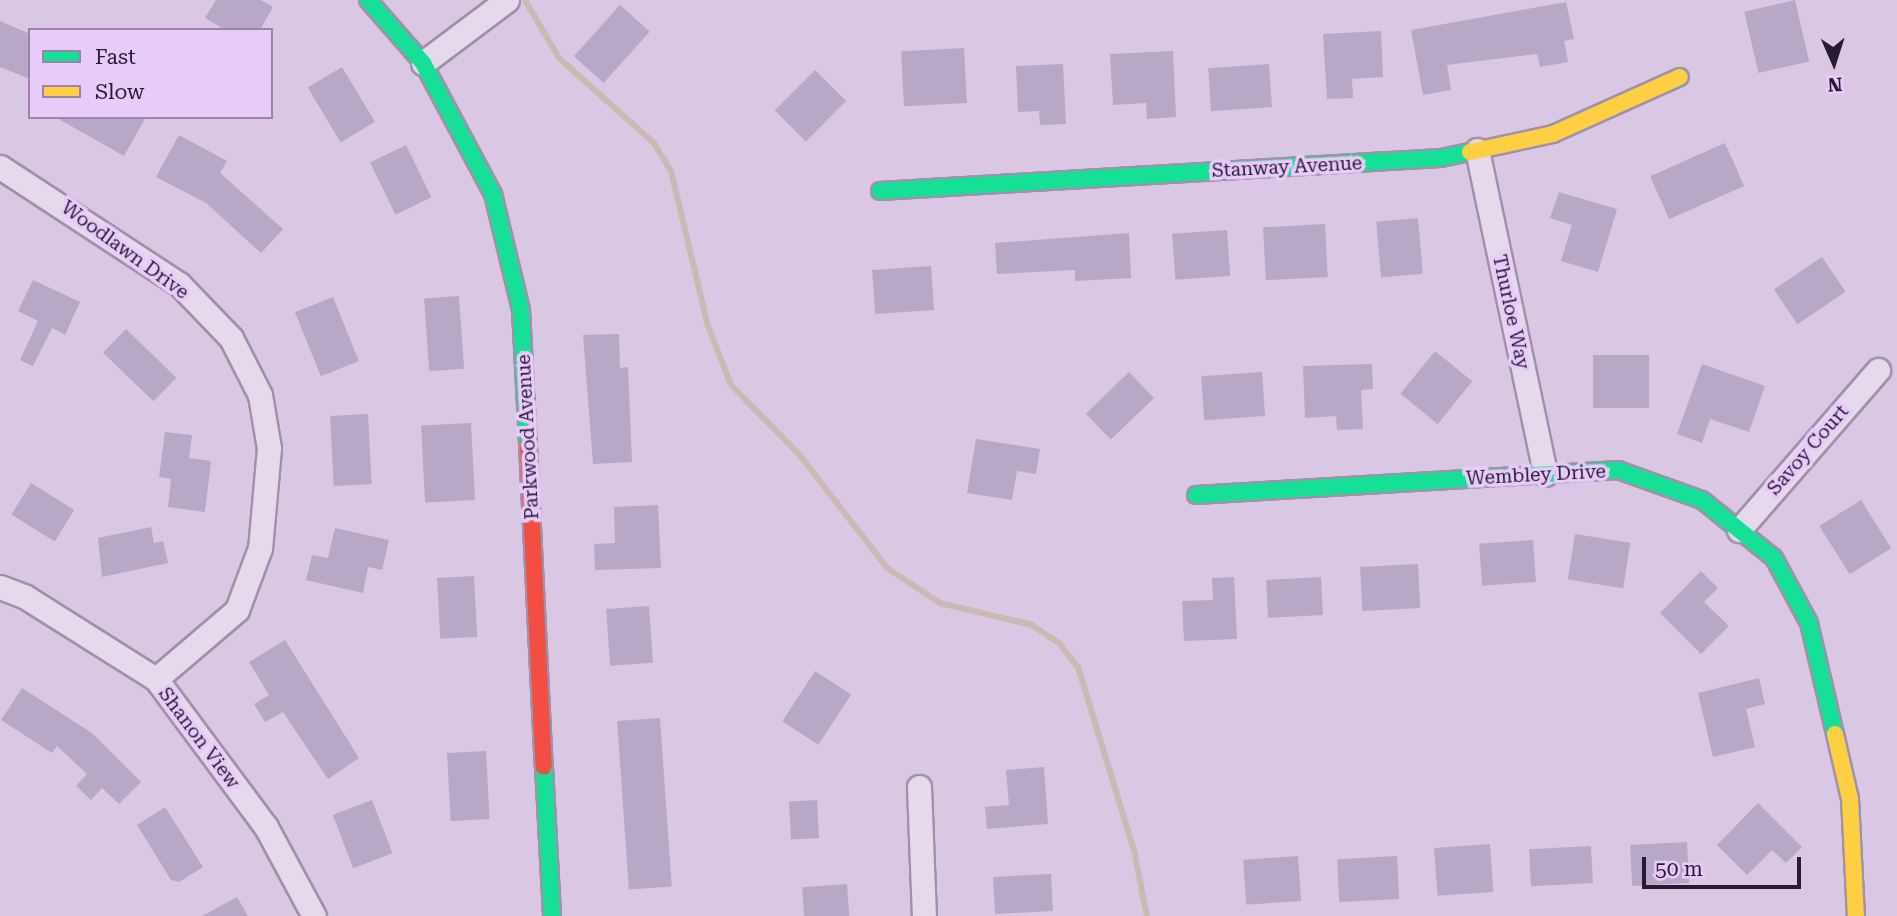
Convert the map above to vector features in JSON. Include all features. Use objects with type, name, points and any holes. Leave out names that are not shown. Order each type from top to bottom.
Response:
[{"type":"street","name":"Parkwood Avenue","points":[[368,0],[423,63],[493,194],[512,255],[521,310],[552,916]]},
{"type":"street","points":[[423,63],[507,0]]},
{"type":"street","name":"Stanway Avenue","points":[[880,191],[1441,158],[1553,134],[1680,77]]},
{"type":"street","name":"Thurloe Way","points":[[1477,150],[1545,474]]},
{"type":"street","name":"Woodlawn Drive","points":[[0,167],[179,284],[231,338],[260,396],[269,447],[260,548],[237,610],[156,680]]},
{"type":"street","name":"Savoy Court","points":[[1739,530],[1878,370]]},
{"type":"street","name":"Wembley Drive","points":[[1196,495],[1618,470],[1702,500],[1774,558],[1809,623],[1850,799],[1856,916]]},
{"type":"street","name":"Shanon View","points":[[0,587],[24,596],[156,680],[266,827],[314,916]]},
{"type":"street","points":[[919,787],[924,916]]},
{"type":"building","points":[[216,0],[261,0],[273,7],[261,28],[222,28],[205,18]]},
{"type":"building","points":[[1795,0],[1809,61],[1759,73],[1744,12]]},
{"type":"building","points":[[1566,2],[1574,39],[1564,41],[1568,62],[1540,67],[1537,54],[1447,65],[1451,90],[1423,95],[1411,30]]},
{"type":"building","points":[[620,5],[650,32],[604,83],[574,56]]},
{"type":"building","points":[[0,21],[28,33],[28,78],[0,67]]},
{"type":"building","points":[[1381,31],[1383,77],[1352,79],[1353,98],[1327,99],[1323,34]]},
{"type":"building","points":[[964,48],[967,103],[904,106],[901,51]]},
{"type":"building","points":[[1173,51],[1176,117],[1147,119],[1146,103],[1113,105],[1110,54]]},
{"type":"building","points":[[1063,64],[1066,124],[1040,125],[1039,111],[1018,112],[1016,66]]},
{"type":"building","points":[[1269,64],[1272,107],[1211,111],[1208,68]]},
{"type":"building","points":[[342,67],[375,122],[341,142],[308,88]]},
{"type":"building","points":[[815,70],[846,101],[806,141],[775,110]]},
{"type":"building","points":[[59,119],[145,119],[124,156]]},
{"type":"building","points":[[179,135],[227,161],[220,173],[283,229],[261,253],[206,203],[156,177]]},
{"type":"building","points":[[1725,143],[1744,186],[1669,219],[1650,176]]},
{"type":"building","points":[[406,145],[431,197],[395,215],[370,163]]},
{"type":"building","points":[[1559,192],[1617,209],[1598,272],[1561,261],[1572,225],[1550,218]]},
{"type":"building","points":[[1418,218],[1423,274],[1381,277],[1376,222]]},
{"type":"building","points":[[1325,224],[1328,277],[1266,280],[1263,227]]},
{"type":"building","points":[[1227,230],[1230,276],[1175,280],[1172,234]]},
{"type":"building","points":[[1129,233],[1131,278],[1075,281],[1075,270],[997,274],[995,243]]},
{"type":"building","points":[[1822,257],[1845,292],[1797,324],[1774,289]]},
{"type":"building","points":[[931,266],[934,310],[875,314],[872,270]]},
{"type":"building","points":[[33,280],[80,302],[65,335],[52,328],[33,366],[20,360],[38,321],[18,311]]},
{"type":"building","points":[[459,296],[464,369],[429,371],[424,298]]},
{"type":"building","points":[[333,297],[359,361],[321,376],[295,312]]},
{"type":"building","points":[[126,329],[176,378],[153,401],[103,353]]},
{"type":"building","points":[[619,334],[620,368],[628,367],[632,462],[593,464],[583,335]]},
{"type":"building","points":[[1435,351],[1472,381],[1438,424],[1400,394]]},
{"type":"building","points":[[1593,355],[1649,355],[1649,408],[1593,408]]},
{"type":"building","points":[[1372,364],[1373,389],[1361,390],[1363,429],[1337,430],[1336,416],[1305,418],[1303,366]]},
{"type":"building","points":[[1702,364],[1765,386],[1749,432],[1710,419],[1702,443],[1677,434]]},
{"type":"building","points":[[1129,372],[1154,398],[1111,440],[1086,414]]},
{"type":"building","points":[[1262,372],[1265,416],[1204,420],[1201,376]]},
{"type":"building","points":[[368,414],[372,484],[334,486],[330,416]]},
{"type":"building","points":[[471,423],[475,500],[425,503],[421,426]]},
{"type":"building","points":[[165,432],[192,435],[189,458],[211,461],[205,512],[168,507],[171,479],[159,477]]},
{"type":"building","points":[[976,439],[1040,449],[1036,474],[1017,471],[1012,500],[967,493]]},
{"type":"building","points":[[31,483],[74,510],[55,541],[11,514]]},
{"type":"building","points":[[1861,500],[1891,548],[1850,574],[1819,526]]},
{"type":"building","points":[[658,505],[661,568],[595,570],[594,544],[615,543],[614,507]]},
{"type":"building","points":[[151,527],[154,543],[163,541],[168,563],[102,577],[98,538]]},
{"type":"building","points":[[335,528],[389,540],[382,570],[368,567],[363,593],[306,580],[312,555],[328,558]]},
{"type":"building","points":[[1575,534],[1630,543],[1623,588],[1568,579]]},
{"type":"building","points":[[1533,540],[1536,582],[1482,586],[1479,544]]},
{"type":"building","points":[[1418,564],[1420,608],[1362,611],[1360,567]]},
{"type":"building","points":[[1701,571],[1718,588],[1704,602],[1729,626],[1701,654],[1660,613]]},
{"type":"building","points":[[474,576],[477,637],[440,639],[437,578]]},
{"type":"building","points":[[1234,577],[1237,639],[1184,641],[1182,601],[1213,600],[1212,578]]},
{"type":"building","points":[[1321,577],[1323,615],[1268,618],[1266,580]]},
{"type":"building","points":[[649,606],[653,663],[610,666],[606,609]]},
{"type":"building","points":[[285,640],[359,758],[328,779],[283,712],[265,722],[254,704],[269,695],[249,662]]},
{"type":"building","points":[[815,671],[851,694],[818,745],[782,721]]},
{"type":"building","points":[[1759,678],[1765,704],[1746,709],[1755,747],[1713,757],[1698,693]]},
{"type":"building","points":[[22,688],[92,733],[141,782],[119,804],[102,788],[91,800],[76,786],[87,774],[57,746],[52,753],[1,720]]},
{"type":"building","points":[[660,718],[672,887],[629,890],[617,721]]},
{"type":"building","points":[[486,751],[490,819],[451,821],[447,753]]},
{"type":"building","points":[[1044,767],[1048,824],[987,829],[985,807],[1009,805],[1006,770]]},
{"type":"building","points":[[372,800],[392,853],[353,868],[333,815]]},
{"type":"building","points":[[817,800],[819,838],[791,839],[789,801]]},
{"type":"building","points":[[1758,803],[1802,847],[1786,863],[1772,850],[1747,875],[1717,845]]},
{"type":"building","points":[[165,807],[203,867],[179,882],[171,880],[137,825]]},
{"type":"building","points":[[1687,842],[1689,883],[1632,886],[1630,845]]},
{"type":"building","points":[[1490,844],[1493,892],[1437,896],[1434,848]]},
{"type":"building","points":[[1591,846],[1593,883],[1531,886],[1529,849]]},
{"type":"building","points":[[1298,856],[1301,901],[1246,905],[1243,860]]},
{"type":"building","points":[[1397,856],[1399,899],[1339,902],[1337,859]]},
{"type":"building","points":[[1051,874],[1053,911],[995,914],[993,877]]},
{"type":"building","points":[[847,884],[849,916],[804,916],[802,887]]},
{"type":"building","points":[[237,897],[248,916],[202,916]]},
{"type":"waterway","points":[[525,0],[559,58],[654,143],[671,171],[708,326],[731,385],[799,454],[887,568],[940,603],[1032,625],[1059,643],[1078,667],[1134,850],[1147,916]]},
{"type":"traffic: fast","points":[[368,0],[423,63],[493,194],[521,310],[528,445]]},
{"type":"traffic: fast","points":[[880,191],[1441,158],[1470,152]]},
{"type":"traffic: fast","points":[[1196,495],[1618,470],[1702,500],[1774,558],[1809,623],[1835,734]]},
{"type":"traffic: fast","points":[[544,767],[552,916]]},
{"type":"traffic: slow","points":[[1470,152],[1553,134],[1680,77]]},
{"type":"traffic: slow","points":[[1835,734],[1850,799],[1856,916]]},
{"type":"traffic: jam","points":[[528,445],[544,767]]}]
